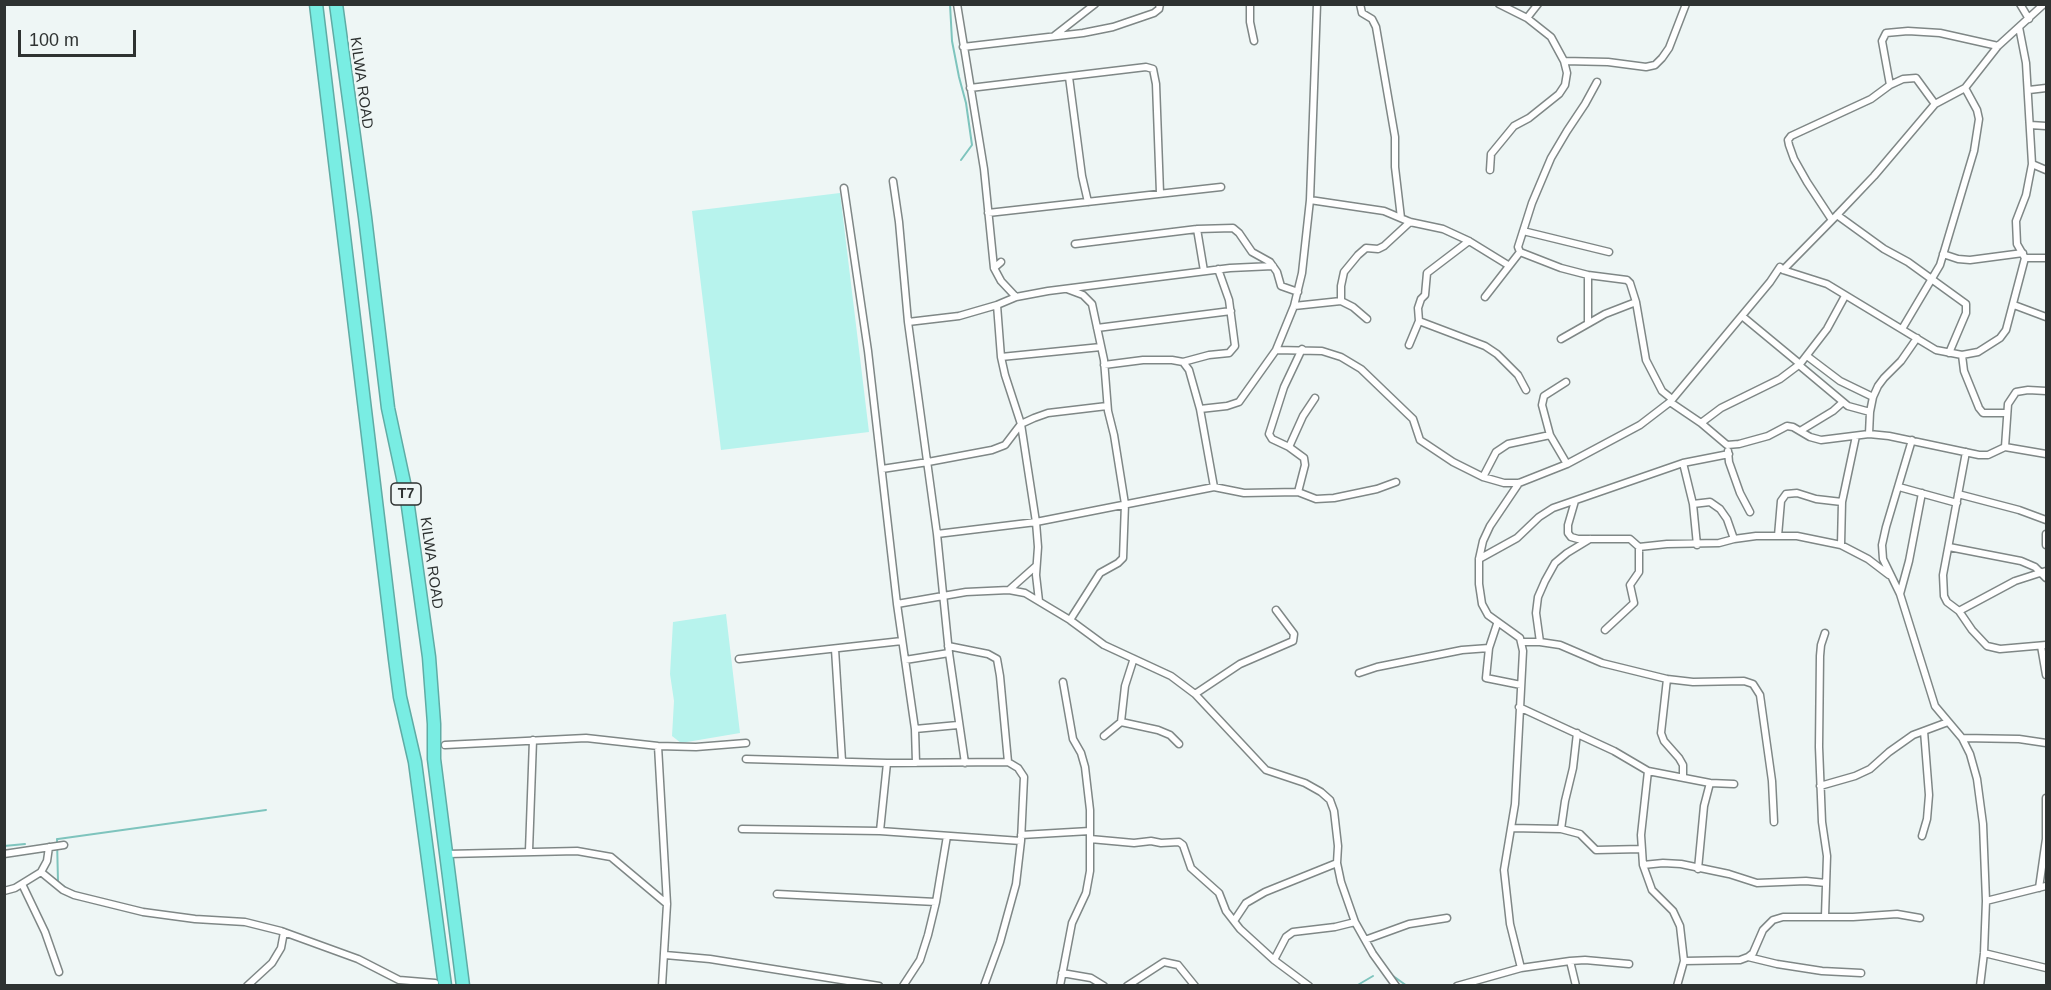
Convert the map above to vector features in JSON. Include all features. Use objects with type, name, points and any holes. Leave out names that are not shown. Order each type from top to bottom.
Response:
[{"type":"highway","name":"T7","points":[[316,4],[395,659],[400,697],[415,762],[440,984]]},
{"type":"highway","name":"KILWA ROAD","points":[[336,4],[388,408],[406,492],[429,657],[434,759],[463,986]]},
{"type":"street","points":[[957,4],[984,170],[994,268],[1001,281],[1016,297]]},
{"type":"street","points":[[1054,36],[1095,4]]},
{"type":"street","points":[[963,47],[1083,33],[1129,22],[1154,13],[1159,9],[1160,4]]},
{"type":"street","points":[[1250,4],[1250,22],[1254,40]]},
{"type":"street","points":[[1200,409],[1227,406],[1239,402],[1276,350],[1294,306],[1302,273],[1310,200],[1317,4]]},
{"type":"street","points":[[1360,4],[1362,13],[1372,19],[1376,27],[1395,137],[1395,167],[1401,218]]},
{"type":"street","points":[[1490,170],[1491,154],[1514,126],[1547,105],[1565,85],[1567,73],[1564,61],[1551,37],[1527,18],[1500,4]]},
{"type":"street","points":[[1527,18],[1538,4]]},
{"type":"street","points":[[1564,61],[1608,62],[1646,67],[1655,64],[1669,48],[1686,4]]},
{"type":"street","points":[[2020,4],[2029,19]]},
{"type":"street","points":[[1784,270],[1874,176],[1935,104],[1965,88],[1998,46],[2044,4]]},
{"type":"street","points":[[1276,350],[1322,351],[1341,357],[1361,369],[1413,418],[1420,440],[1453,462],[1483,477],[1504,483],[1519,483],[1568,464],[1640,424],[1671,401],[1780,267],[1827,284],[1936,350],[1962,355],[1978,352],[2000,338],[2006,330],[2014,305],[2024,256],[2017,244],[2016,221],[2029,182],[2031,164],[2029,90],[2019,27]]},
{"type":"street","points":[[1890,85],[1882,41],[1886,33],[1908,31],[1940,33],[1998,46]]},
{"type":"street","points":[[970,88],[1146,67],[1153,69],[1156,84],[1160,194]]},
{"type":"street","points":[[1069,77],[1082,176],[1088,202]]},
{"type":"street","points":[[1935,104],[1916,78],[1903,79],[1890,85],[1871,99],[1796,132],[1788,140],[1801,172],[1834,218],[1933,280],[1966,304],[1967,308],[1948,353]]},
{"type":"street","points":[[1520,252],[1518,247],[1532,203],[1551,158],[1597,81]]},
{"type":"street","points":[[1902,329],[1933,280],[1974,151],[1979,127],[1977,110],[1965,88]]},
{"type":"street","points":[[2029,90],[2046,88]]},
{"type":"street","points":[[2030,125],[2046,126]]},
{"type":"street","points":[[2031,164],[2046,170]]},
{"type":"street","points":[[893,182],[908,322],[937,534],[958,725],[965,763]]},
{"type":"street","points":[[844,188],[854,248],[897,604],[915,729],[916,763]]},
{"type":"street","points":[[988,213],[1221,188]]},
{"type":"street","points":[[1310,200],[1374,209],[1410,222],[1443,230],[1469,241],[1508,265]]},
{"type":"street","points":[[1341,302],[1344,272],[1358,255],[1366,248],[1378,249],[1384,246],[1410,222]]},
{"type":"street","points":[[1075,244],[1197,229],[1233,228],[1239,232],[1252,252],[1265,258],[1273,266],[1281,286],[1298,292]]},
{"type":"street","points":[[1197,229],[1204,271]]},
{"type":"street","points":[[1523,231],[1609,252]]},
{"type":"street","points":[[1409,345],[1419,321],[1418,308],[1425,295],[1427,273],[1469,241]]},
{"type":"street","points":[[1485,297],[1520,252]]},
{"type":"street","points":[[1520,252],[1561,268],[1588,275],[1627,280],[1636,302],[1646,360],[1662,391],[1671,401],[1728,445],[1768,436],[1787,426],[1821,440],[1869,434],[1988,455],[2005,447],[2046,454]]},
{"type":"street","points":[[1943,254],[1970,260],[2024,256],[2046,258]]},
{"type":"street","points":[[994,268],[1001,262]]},
{"type":"street","points":[[908,322],[959,316],[1016,297],[1066,289],[1218,269],[1273,266]]},
{"type":"street","points":[[1104,365],[1143,360],[1183,362],[1209,355],[1229,353],[1235,346],[1231,311],[1218,269]]},
{"type":"street","points":[[1588,275],[1588,322]]},
{"type":"street","points":[[1066,289],[1083,295],[1092,304],[1101,346],[1107,406],[1118,454],[1125,504],[1123,558],[1100,573],[1070,620]]},
{"type":"street","points":[[1701,423],[1721,408],[1780,379],[1799,365],[1827,329],[1845,296]]},
{"type":"street","points":[[1294,306],[1341,302],[1353,307],[1367,319]]},
{"type":"street","points":[[1561,339],[1588,322],[1636,302]]},
{"type":"street","points":[[997,305],[1001,357],[1021,424],[1036,522],[1039,601]]},
{"type":"street","points":[[2014,305],[2046,317]]},
{"type":"street","points":[[1097,328],[1231,311]]},
{"type":"street","points":[[1742,315],[1848,406],[1870,412]]},
{"type":"street","points":[[1419,321],[1485,346],[1497,354],[1518,375],[1526,390]]},
{"type":"street","points":[[1869,434],[1873,398],[1884,378],[1901,361],[1917,338]]},
{"type":"street","points":[[1001,357],[1101,346]]},
{"type":"street","points":[[1298,492],[1305,465],[1304,458],[1289,447],[1272,439],[1269,434],[1284,387],[1302,349]]},
{"type":"street","points":[[1962,355],[1964,371],[1978,408],[1983,413],[2007,413]]},
{"type":"street","points":[[1807,356],[1840,381],[1873,398]]},
{"type":"street","points":[[1183,362],[1189,370],[1200,409],[1214,487]]},
{"type":"street","points":[[1566,382],[1544,396],[1542,405],[1550,435],[1568,464]]},
{"type":"street","points":[[2005,447],[2008,404],[2016,392],[2046,391]]},
{"type":"street","points":[[1289,447],[1303,416],[1315,398]]},
{"type":"street","points":[[1800,431],[1833,411],[1843,402]]},
{"type":"street","points":[[882,469],[992,450],[1005,445],[1021,424],[1048,413],[1107,406]]},
{"type":"street","points":[[1483,477],[1496,452],[1508,444],[1550,435]]},
{"type":"street","points":[[1841,545],[1842,502],[1856,436]]},
{"type":"street","points":[[1912,440],[1882,545],[1883,559],[1900,594],[1935,706],[1962,738],[1970,754],[1978,790],[1984,843],[1986,901],[1980,986]]},
{"type":"street","points":[[1728,445],[1728,454],[1740,493],[1750,512]]},
{"type":"street","points":[[1966,452],[1943,574],[1944,596],[1987,646],[2000,649],[2044,645],[2046,675]]},
{"type":"street","points":[[1479,559],[1517,538],[1539,517],[1553,508],[1683,463],[1728,454]]},
{"type":"street","points":[[1683,463],[1693,504],[1697,545]]},
{"type":"street","points":[[937,534],[1036,522],[1214,487],[1244,493],[1298,492],[1316,499],[1334,498],[1377,489],[1396,482]]},
{"type":"street","points":[[1519,483],[1490,525],[1483,542],[1479,559],[1479,584],[1482,604],[1488,615],[1497,624],[1520,638],[1522,642],[1517,779],[1504,870],[1510,924],[1521,968]]},
{"type":"street","points":[[1899,487],[1957,503]]},
{"type":"street","points":[[1900,594],[1922,493]]},
{"type":"street","points":[[1778,536],[1781,501],[1786,494],[1842,502]]},
{"type":"street","points":[[1958,494],[2019,510],[2046,520]]},
{"type":"street","points":[[1575,501],[1568,525],[1568,533],[1571,537],[1630,539],[1638,547],[1639,572],[1630,585],[1635,603],[1605,630]]},
{"type":"street","points":[[1693,504],[1710,502],[1720,509],[1727,519],[1734,539]]},
{"type":"street","points":[[2046,534],[2046,545]]},
{"type":"street","points":[[1638,547],[1667,544],[1697,545],[1734,539],[1778,536],[1809,538],[1841,545],[1868,559],[1890,576]]},
{"type":"street","points":[[1540,642],[1536,613],[1538,597],[1545,581],[1556,563],[1567,553],[1590,539]]},
{"type":"street","points":[[1949,547],[2021,561],[2045,574]]},
{"type":"street","points":[[1009,590],[1036,566]]},
{"type":"street","points":[[1959,611],[2015,581],[2045,574]]},
{"type":"street","points":[[897,604],[966,592],[1009,590],[1025,593],[1070,620],[1104,645],[1171,676],[1195,694],[1266,770],[1305,783],[1330,800],[1334,811],[1337,863],[1355,922],[1373,954],[1396,986]]},
{"type":"street","points":[[1195,694],[1240,664],[1293,641],[1294,634],[1276,610]]},
{"type":"street","points":[[1497,624],[1489,648],[1486,678],[1521,685]]},
{"type":"street","points":[[1825,916],[1827,856],[1820,786],[1820,656],[1821,645],[1826,633]]},
{"type":"street","points":[[739,659],[902,641]]},
{"type":"street","points":[[1522,642],[1560,645],[1602,663],[1667,679],[1693,682],[1744,681],[1753,684],[1760,695],[1772,781],[1774,822]]},
{"type":"street","points":[[1359,673],[1453,651],[1489,648]]},
{"type":"street","points":[[835,649],[842,761]]},
{"type":"street","points":[[905,660],[949,650],[988,654],[997,659],[1008,762]]},
{"type":"street","points":[[1104,736],[1121,722],[1125,686],[1134,660]]},
{"type":"street","points":[[1667,679],[1661,733],[1664,741],[1683,765],[1683,777]]},
{"type":"street","points":[[1060,986],[1072,924],[1086,893],[1090,871],[1090,810],[1085,767],[1081,753],[1073,739],[1063,682]]},
{"type":"street","points":[[1519,707],[1614,751],[1648,771],[1710,783],[1734,784]]},
{"type":"street","points":[[1121,722],[1158,730],[1170,735],[1179,744]]},
{"type":"street","points":[[1820,786],[1870,769],[1905,740],[1948,722]]},
{"type":"street","points":[[915,729],[958,725]]},
{"type":"street","points":[[1922,836],[1927,819],[1929,795],[1924,731]]},
{"type":"street","points":[[1561,829],[1573,768],[1577,733]]},
{"type":"street","points":[[445,745],[586,738],[658,746],[696,747],[746,742]]},
{"type":"street","points":[[1962,738],[2019,739],[2046,743]]},
{"type":"street","points":[[529,851],[533,740]]},
{"type":"street","points":[[658,746],[667,904],[662,986]]},
{"type":"street","points":[[746,759],[887,763],[1008,762],[1018,768],[1023,777],[1021,838],[1016,884],[1000,942],[984,986]]},
{"type":"street","points":[[880,831],[887,763]]},
{"type":"street","points":[[1648,771],[1641,835],[1643,865],[1652,890],[1673,911],[1680,926],[1684,961],[1677,986]]},
{"type":"street","points":[[1698,868],[1704,806],[1710,783]]},
{"type":"street","points":[[2038,888],[2046,839],[2046,798]]},
{"type":"street","points":[[1511,828],[1561,829],[1580,834],[1596,850],[1642,849]]},
{"type":"street","points":[[742,829],[880,831],[1021,838],[1090,831]]},
{"type":"street","points":[[903,986],[920,960],[936,902],[947,836]]},
{"type":"street","points":[[1090,838],[1134,843],[1151,840],[1160,843],[1179,842],[1183,845],[1191,868],[1219,893],[1226,911],[1239,929],[1274,960],[1309,986]]},
{"type":"street","points":[[4,854],[64,845]]},
{"type":"street","points":[[4,891],[22,884],[41,872],[47,861],[49,847]]},
{"type":"street","points":[[447,854],[577,851],[612,857],[667,904]]},
{"type":"street","points":[[1234,921],[1246,903],[1299,877],[1337,863]]},
{"type":"street","points":[[1643,865],[1681,864],[1730,874],[1757,883],[1806,881],[1827,883]]},
{"type":"street","points":[[41,872],[63,890],[74,895],[122,908],[195,919],[245,922],[284,932],[358,959],[399,980],[440,984]]},
{"type":"street","points":[[22,884],[45,932],[59,972]]},
{"type":"street","points":[[1986,901],[2046,886]]},
{"type":"street","points":[[777,894],[936,902]]},
{"type":"street","points":[[1684,961],[1740,960],[1748,957],[1753,953],[1763,930],[1773,920],[1783,916],[1853,917],[1897,914],[1920,918]]},
{"type":"street","points":[[1365,940],[1409,924],[1447,918]]},
{"type":"street","points":[[1274,960],[1286,938],[1293,932],[1355,922]]},
{"type":"street","points":[[247,986],[272,963],[281,948],[284,932]]},
{"type":"street","points":[[1984,954],[2046,968]]},
{"type":"street","points":[[665,955],[711,959],[879,986]]},
{"type":"street","points":[[1748,957],[1777,964],[1861,973]]},
{"type":"street","points":[[1570,961],[1576,986]]},
{"type":"street","points":[[1457,986],[1521,968],[1570,961],[1629,964]]},
{"type":"street","points":[[1126,986],[1164,962],[1178,965],[1195,986]]},
{"type":"street","points":[[1062,973],[1091,978],[1104,986]]},
{"type":"shaded area","points":[[840,193],[869,432],[721,450],[692,211]]},
{"type":"shaded area","points":[[726,614],[740,733],[681,743],[672,736],[674,701],[670,674],[673,622]]},
{"type":"waterway","points":[[950,4],[952,41],[966,103],[972,145],[961,160]]},
{"type":"waterway","points":[[58,839],[266,810]]},
{"type":"waterway","points":[[57,839],[58,882],[69,890]]},
{"type":"waterway","points":[[4,846],[25,844]]},
{"type":"waterway","points":[[1389,973],[1407,986]]},
{"type":"waterway","points":[[1356,986],[1373,976]]}]
